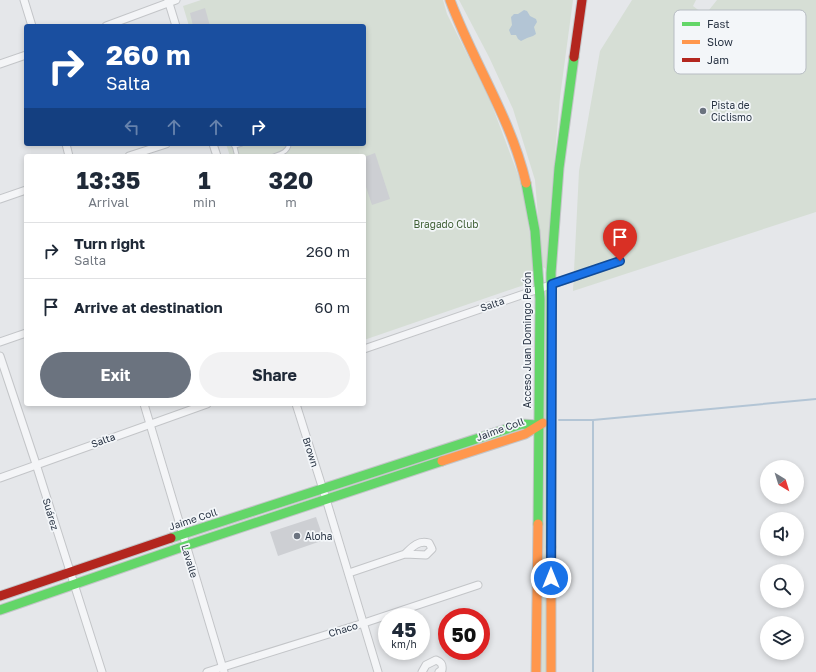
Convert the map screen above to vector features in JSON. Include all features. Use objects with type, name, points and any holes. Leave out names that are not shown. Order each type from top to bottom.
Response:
[{"type":"main road","name":"Acceso Juan Domingo Perón","points":[[450,0],[462,30],[496,98],[520,162],[530,202],[540,288],[536,672]]},
{"type":"main road","points":[[551,672],[551,273],[559,168],[584,1]]},
{"type":"main road","points":[[538,425],[551,421]]},
{"type":"main road","name":"Jaime Coll","points":[[0,596],[182,534],[522,424],[538,425]]},
{"type":"main road","name":"Jaime Coll","points":[[0,610],[73,583],[525,434],[538,425]]},
{"type":"street","points":[[24,0],[31,24]]},
{"type":"street","points":[[111,24],[171,1],[176,24]]},
{"type":"street","points":[[0,64],[24,56]]},
{"type":"street","points":[[135,154],[160,146]]},
{"type":"street","points":[[0,199],[24,191]]},
{"type":"street","name":"Salta","points":[[366,348],[620,261]]},
{"type":"street","points":[[0,342],[24,333]]},
{"type":"street","name":"Suárez","points":[[0,356],[102,672]]},
{"type":"street","name":"Lavalle","points":[[145,406],[223,670]]},
{"type":"street","name":"Salta","points":[[0,478],[201,406]]},
{"type":"street","name":"Brown","points":[[297,406],[349,573],[378,672]]},
{"type":"street","points":[[349,573],[405,554]]},
{"type":"street","name":"Chaco","points":[[207,672],[223,670],[478,585]]},
{"type":"street","points":[[422,672],[426,666],[436,660],[440,662],[442,666],[442,670],[439,672]]},
{"type":"lane","points":[[279,154],[287,149],[288,146]]},
{"type":"green space","name":"Bragado Club","points":[[201,0],[443,0],[447,14],[490,100],[523,188],[535,273],[530,283],[366,339],[366,154],[229,154],[227,146],[366,146],[366,24],[188,24],[183,6]]},
{"type":"green space","points":[[459,0],[573,0],[560,97],[550,211],[549,266],[547,269],[542,265],[535,180],[513,109],[489,57]]},
{"type":"green space","name":"Pista de Ciclismo","points":[[632,0],[696,0],[693,6],[698,10],[674,10],[674,74],[806,74],[806,10],[709,10],[717,0],[816,0],[816,212],[573,291],[579,171],[600,51]]},
{"type":"green space","points":[[548,295],[546,672],[541,672],[543,296]]},
{"type":"water","points":[[524,10],[536,19],[537,22],[534,27],[536,34],[521,41],[516,35],[511,35],[509,30],[512,25],[511,17],[514,14],[518,14]]},
{"type":"building","points":[[205,8],[209,24],[193,24],[190,13]]},
{"type":"building","points":[[375,153],[390,199],[372,205],[366,187],[366,156]]},
{"type":"building","name":"Aloha","points":[[316,517],[324,540],[278,556],[270,532]]},
{"type":"waterway","points":[[559,420],[593,420],[816,399]]},
{"type":"waterway","points":[[593,420],[593,672]]},
{"type":"traffic: fast","points":[[551,547],[551,273],[559,168],[574,57]]},
{"type":"traffic: fast","points":[[526,183],[535,231],[540,299],[538,524]]},
{"type":"traffic: fast","points":[[171,538],[522,424],[538,425]]},
{"type":"traffic: fast","points":[[0,610],[185,546],[442,461]]},
{"type":"traffic: slow","points":[[450,0],[469,46],[511,136],[526,183]]},
{"type":"traffic: slow","points":[[442,461],[525,434],[543,423]]},
{"type":"traffic: slow","points":[[536,672],[538,524]]},
{"type":"traffic: slow","points":[[551,547],[551,672]]},
{"type":"traffic: jam","points":[[574,57],[582,0]]},
{"type":"traffic: jam","points":[[0,596],[171,538]]},
{"type":"place","name":"Pista de Ciclismo","points":[[703,111]]},
{"type":"place","name":"Aloha","points":[[297,536]]},
{"type":"route","points":[[551,578],[552,284],[620,261]]}]
